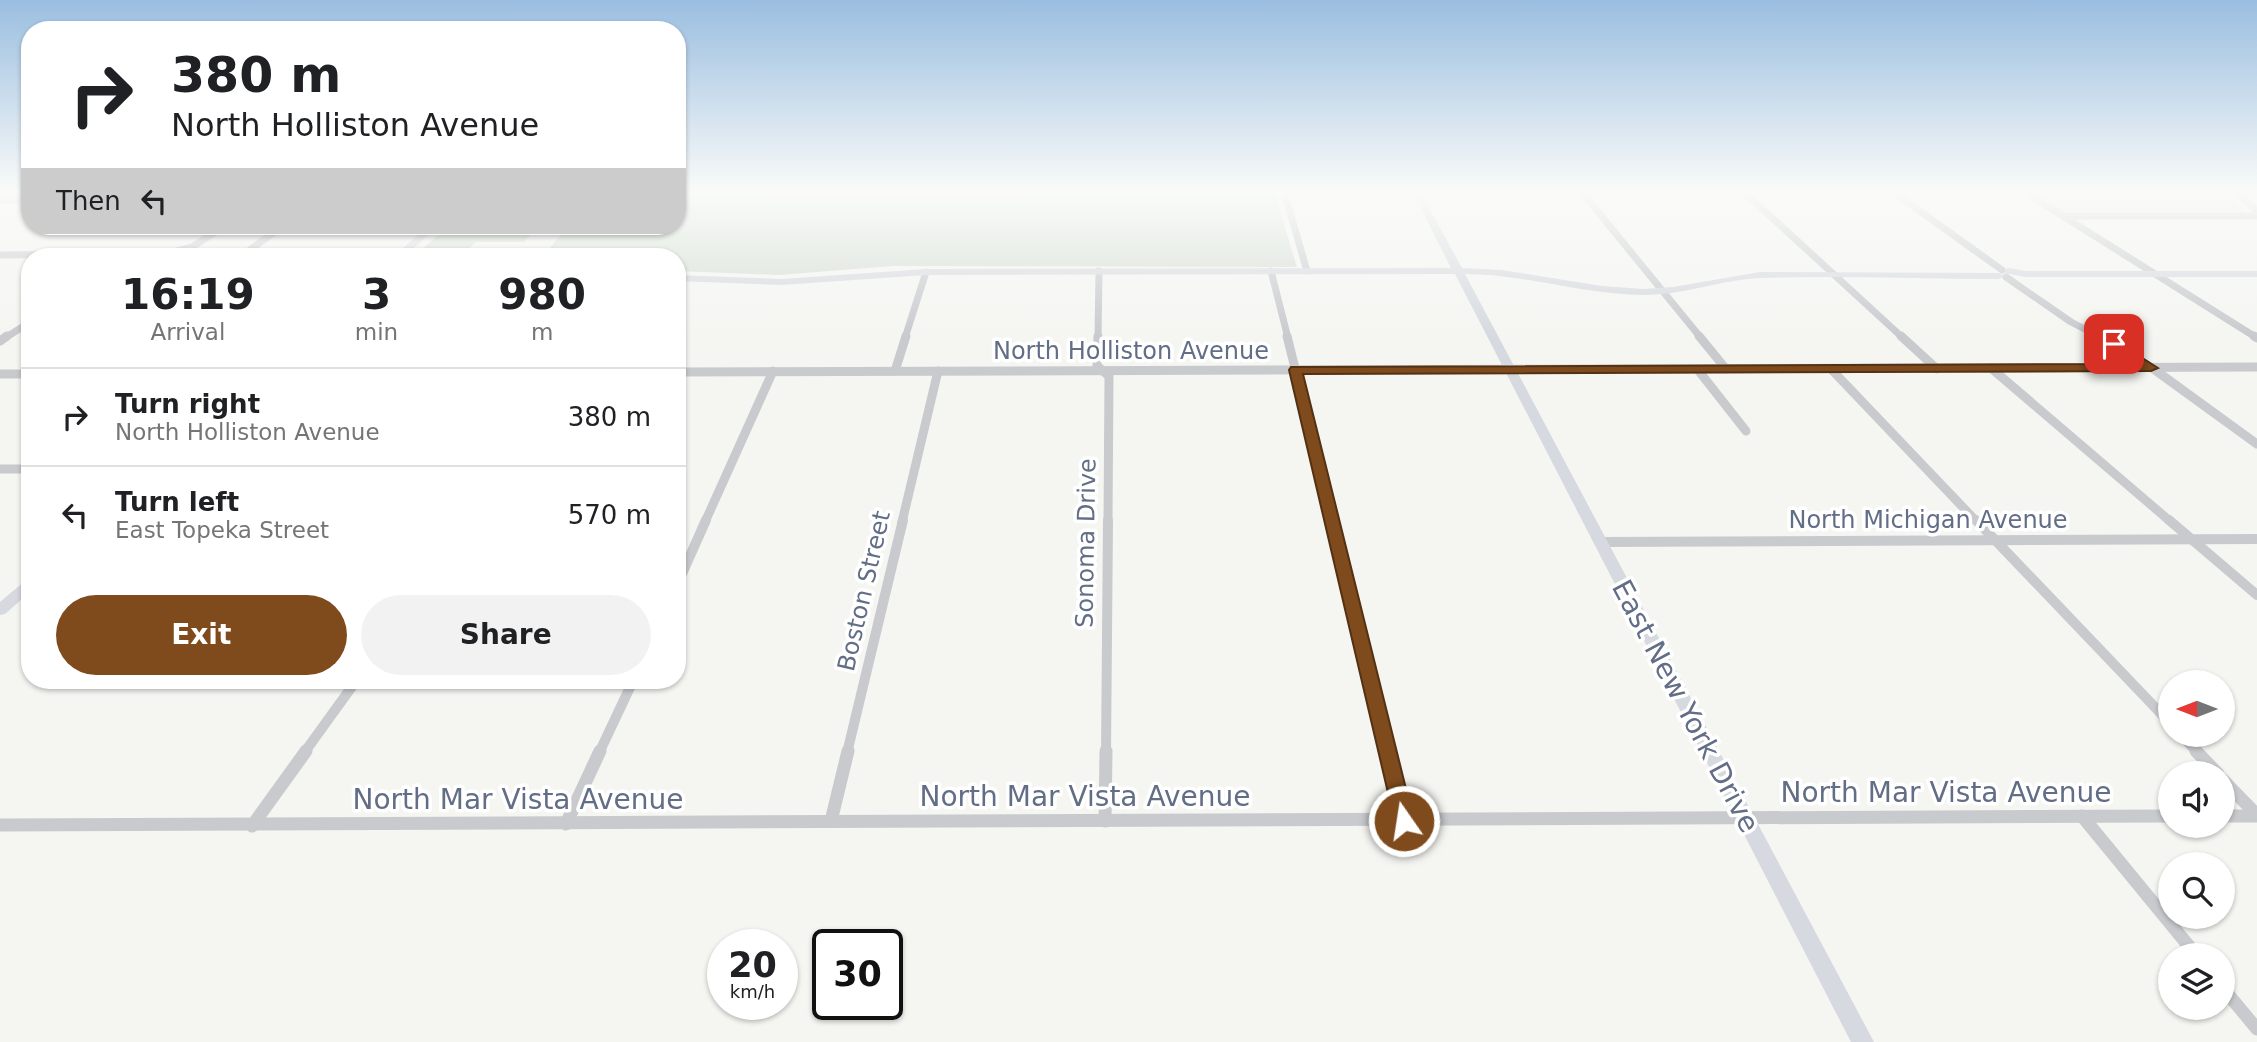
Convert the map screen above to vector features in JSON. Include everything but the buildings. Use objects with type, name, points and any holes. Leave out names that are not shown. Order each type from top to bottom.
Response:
[{"type":"street","points":[[1298,240],[1307,271]]},
{"type":"street","name":"East New York Drive","points":[[1441,240],[1863,1042]]},
{"type":"street","points":[[1621,240],[1726,369]]},
{"type":"street","points":[[1796,240],[1937,369]]},
{"type":"street","points":[[1958,240],[2071,322],[2114,344],[2151,368],[2257,444]]},
{"type":"street","points":[[2101,240],[2257,338]]},
{"type":"street","points":[[0,255],[21,255]]},
{"type":"street","name":"Sonoma Drive","points":[[1099,271],[1097,366],[1109,376],[1105,821]]},
{"type":"street","points":[[1271,271],[1404,821]]},
{"type":"street","points":[[686,278],[799,282],[926,272],[1457,271],[1520,274],[1600,289],[1663,291],[1740,276],[2257,274]]},
{"type":"street","points":[[895,371],[926,272]]},
{"type":"street","points":[[0,341],[21,327]]},
{"type":"street","name":"North Holliston Avenue","points":[[686,372],[2257,367]]},
{"type":"street","points":[[1991,368],[2257,595]]},
{"type":"street","points":[[1831,369],[2158,710]]},
{"type":"street","points":[[1698,370],[1746,431]]},
{"type":"street","points":[[686,564],[773,371]]},
{"type":"street","name":"Boston Street","points":[[831,821],[938,371]]},
{"type":"street","points":[[0,374],[21,374]]},
{"type":"street","points":[[0,469],[21,469]]},
{"type":"street","name":"North Michigan Avenue","points":[[1600,542],[2257,540]]},
{"type":"street","points":[[1,609],[21,592]]},
{"type":"street","points":[[252,826],[350,689]]},
{"type":"street","points":[[566,824],[630,689]]},
{"type":"street","points":[[2192,747],[2206,761]]},
{"type":"street","points":[[2235,792],[2257,815]]},
{"type":"street","points":[[2235,816],[2257,815]]},
{"type":"street","points":[[2082,816],[2186,943]]},
{"type":"street","name":"North Mar Vista Avenue","points":[[0,825],[2158,816]]},
{"type":"street","points":[[2235,1003],[2257,1029]]},
{"type":"shaded area","points":[[433,240],[526,240],[524,242],[476,242],[470,248],[424,248]]},
{"type":"shaded area","points":[[557,240],[1289,240],[1297,267],[893,266],[779,275],[686,271],[686,248],[550,248]]},
{"type":"route","points":[[1404,821],[1296,370],[2151,368],[2114,344]]}]
